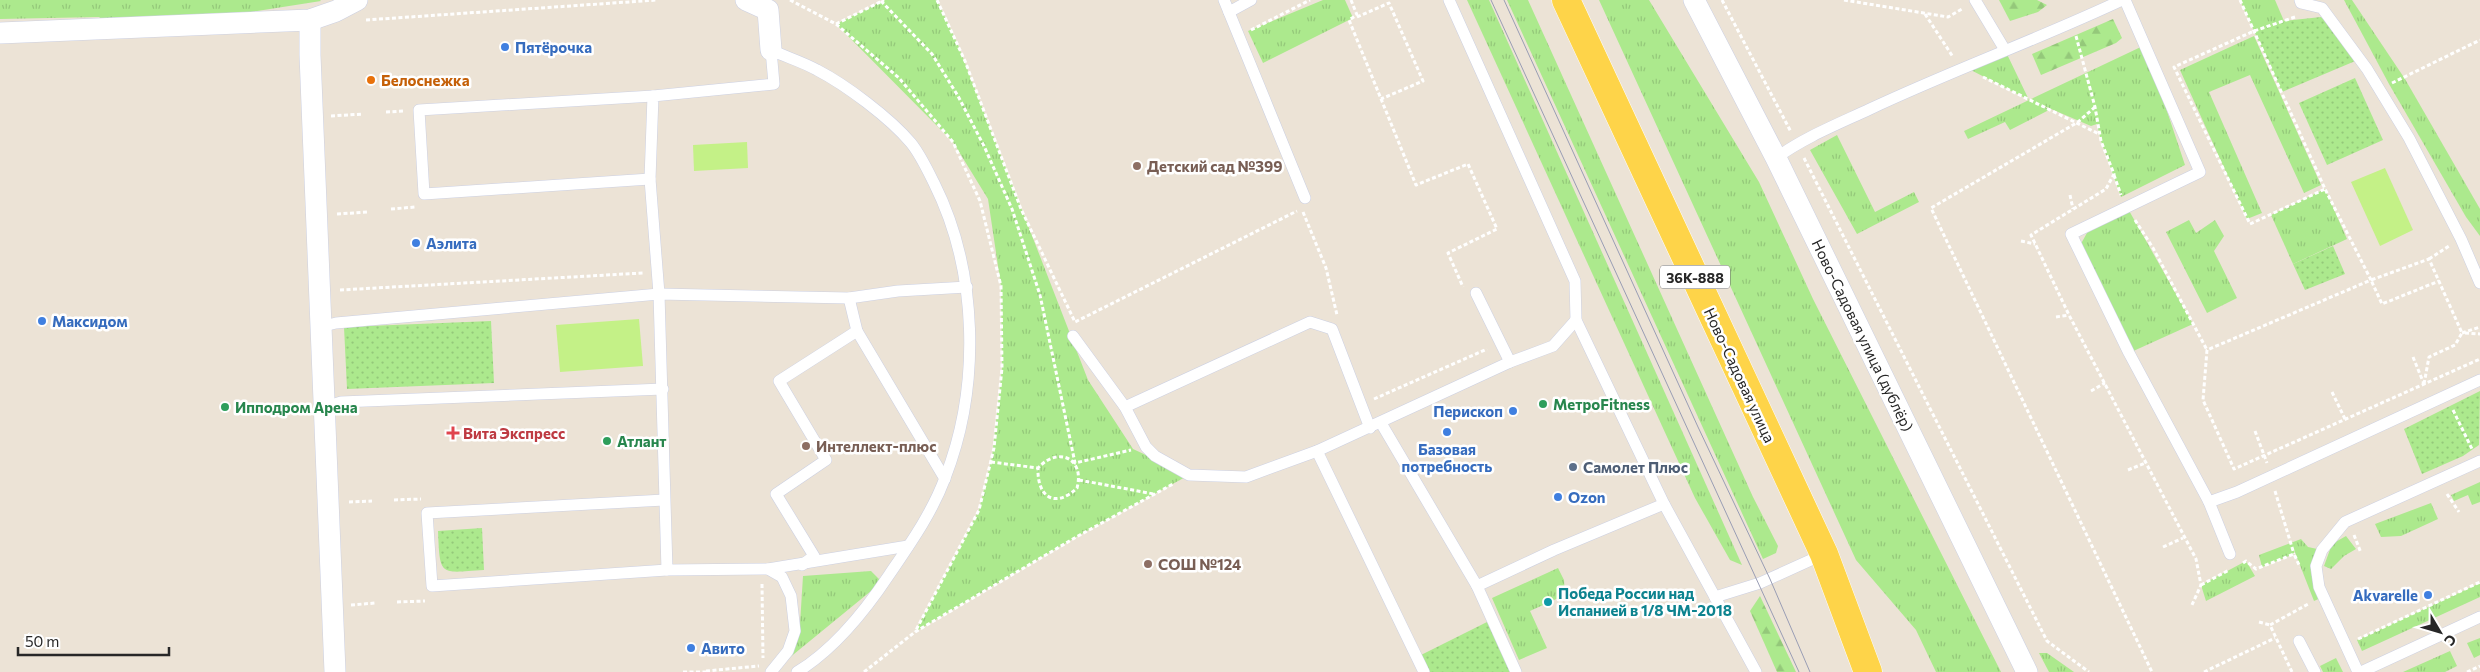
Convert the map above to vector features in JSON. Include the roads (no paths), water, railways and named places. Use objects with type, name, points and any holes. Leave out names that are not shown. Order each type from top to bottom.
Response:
[{"type":"main road","name":"Ново-Садовая улица","points":[[1566,0],[1824,554],[1868,672]]},
{"type":"street","points":[[0,33],[310,20],[336,11],[357,0]]},
{"type":"street","points":[[746,0],[768,10],[771,50]]},
{"type":"street","name":"Ново-Садовая улица (дублёр)","points":[[1694,0],[1776,158],[2028,672]]},
{"type":"street","points":[[310,20],[310,55],[328,325],[325,406],[335,672]]},
{"type":"lane","points":[[1224,0],[1304,204]]},
{"type":"lane","points":[[1229,12],[1251,0]]},
{"type":"lane","points":[[1449,0],[1575,281],[1576,320],[1664,504],[1756,672]]},
{"type":"lane","points":[[1776,158],[1796,144],[1963,66],[2072,23],[2124,0],[2200,172],[2071,234],[2129,353],[2209,502],[2230,554]]},
{"type":"lane","points":[[2300,0],[2301,3],[2322,8],[2367,69],[2409,138],[2461,239],[2480,283]]},
{"type":"lane","points":[[1976,1],[2004,50]]},
{"type":"lane","points":[[650,179],[424,194],[419,110],[652,96],[774,84],[771,50],[817,70],[891,120],[912,144],[927,169],[951,222],[960,250],[967,287],[968,367],[960,428],[945,479],[908,546],[878,592],[845,633],[797,672]]},
{"type":"lane","points":[[652,96],[650,179],[659,294],[667,570]]},
{"type":"lane","points":[[328,325],[659,294],[849,298],[898,291],[967,287]]},
{"type":"lane","points":[[1472,294],[1510,362]]},
{"type":"lane","points":[[849,298],[857,331],[945,479]]},
{"type":"lane","points":[[1073,336],[1125,407],[1146,446],[1155,456],[1189,475],[1246,476],[1318,451],[1510,362],[1553,346],[1576,320]]},
{"type":"lane","points":[[1125,407],[1310,322],[1332,329],[1376,425],[1477,586],[1516,672]]},
{"type":"lane","points":[[802,565],[814,556],[776,494],[826,460],[778,381],[857,331]]},
{"type":"lane","points":[[2209,502],[2480,380]]},
{"type":"lane","points":[[325,406],[340,402],[663,389]]},
{"type":"lane","points":[[1318,451],[1424,672]]},
{"type":"lane","points":[[2479,461],[2345,522],[2322,550],[2316,566],[2319,587],[2359,672],[2480,617]]},
{"type":"lane","points":[[664,500],[427,513],[432,586],[667,570],[764,574],[782,577],[792,596],[795,631],[788,651],[771,672]]},
{"type":"lane","points":[[1477,586],[1554,550],[1664,504]]},
{"type":"lane","points":[[764,574],[802,565],[908,546]]},
{"type":"lane","points":[[1715,597],[1760,583],[1824,554]]},
{"type":"lane","points":[[2299,641],[2315,672]]},
{"type":"tram line","points":[[1491,0],[1799,672]]},
{"type":"tram line","points":[[1504,0],[1698,427],[1770,579],[1810,672]]},
{"type":"place","name":"Пятёрочка","points":[[505,47]]},
{"type":"place","name":"Белоснежка","points":[[371,80]]},
{"type":"place","name":"Детский сад №399","points":[[1137,166]]},
{"type":"place","name":"Аэлита","points":[[416,243]]},
{"type":"place","name":"Максидом","points":[[42,321]]},
{"type":"place","name":"МетроFitness","points":[[1543,404]]},
{"type":"place","name":"Ипподром Арена","points":[[225,407]]},
{"type":"place","name":"Перископ","points":[[1513,411]]},
{"type":"place","name":"Базовая потребность","points":[[1447,432]]},
{"type":"place","name":"Вита Экспресс","points":[[453,433]]},
{"type":"place","name":"Атлант","points":[[607,441]]},
{"type":"place","name":"Интеллект-плюс","points":[[806,446]]},
{"type":"place","name":"Самолет Плюс","points":[[1573,467]]},
{"type":"place","name":"Ozon","points":[[1558,497]]},
{"type":"place","name":"СОШ №124","points":[[1148,564]]},
{"type":"place","name":"Akvarelle","points":[[2428,595]]},
{"type":"place","name":"Победа России над Испанией в 1/8 ЧМ-2018","points":[[1548,602]]},
{"type":"place","name":"Авито","points":[[691,648]]}]
